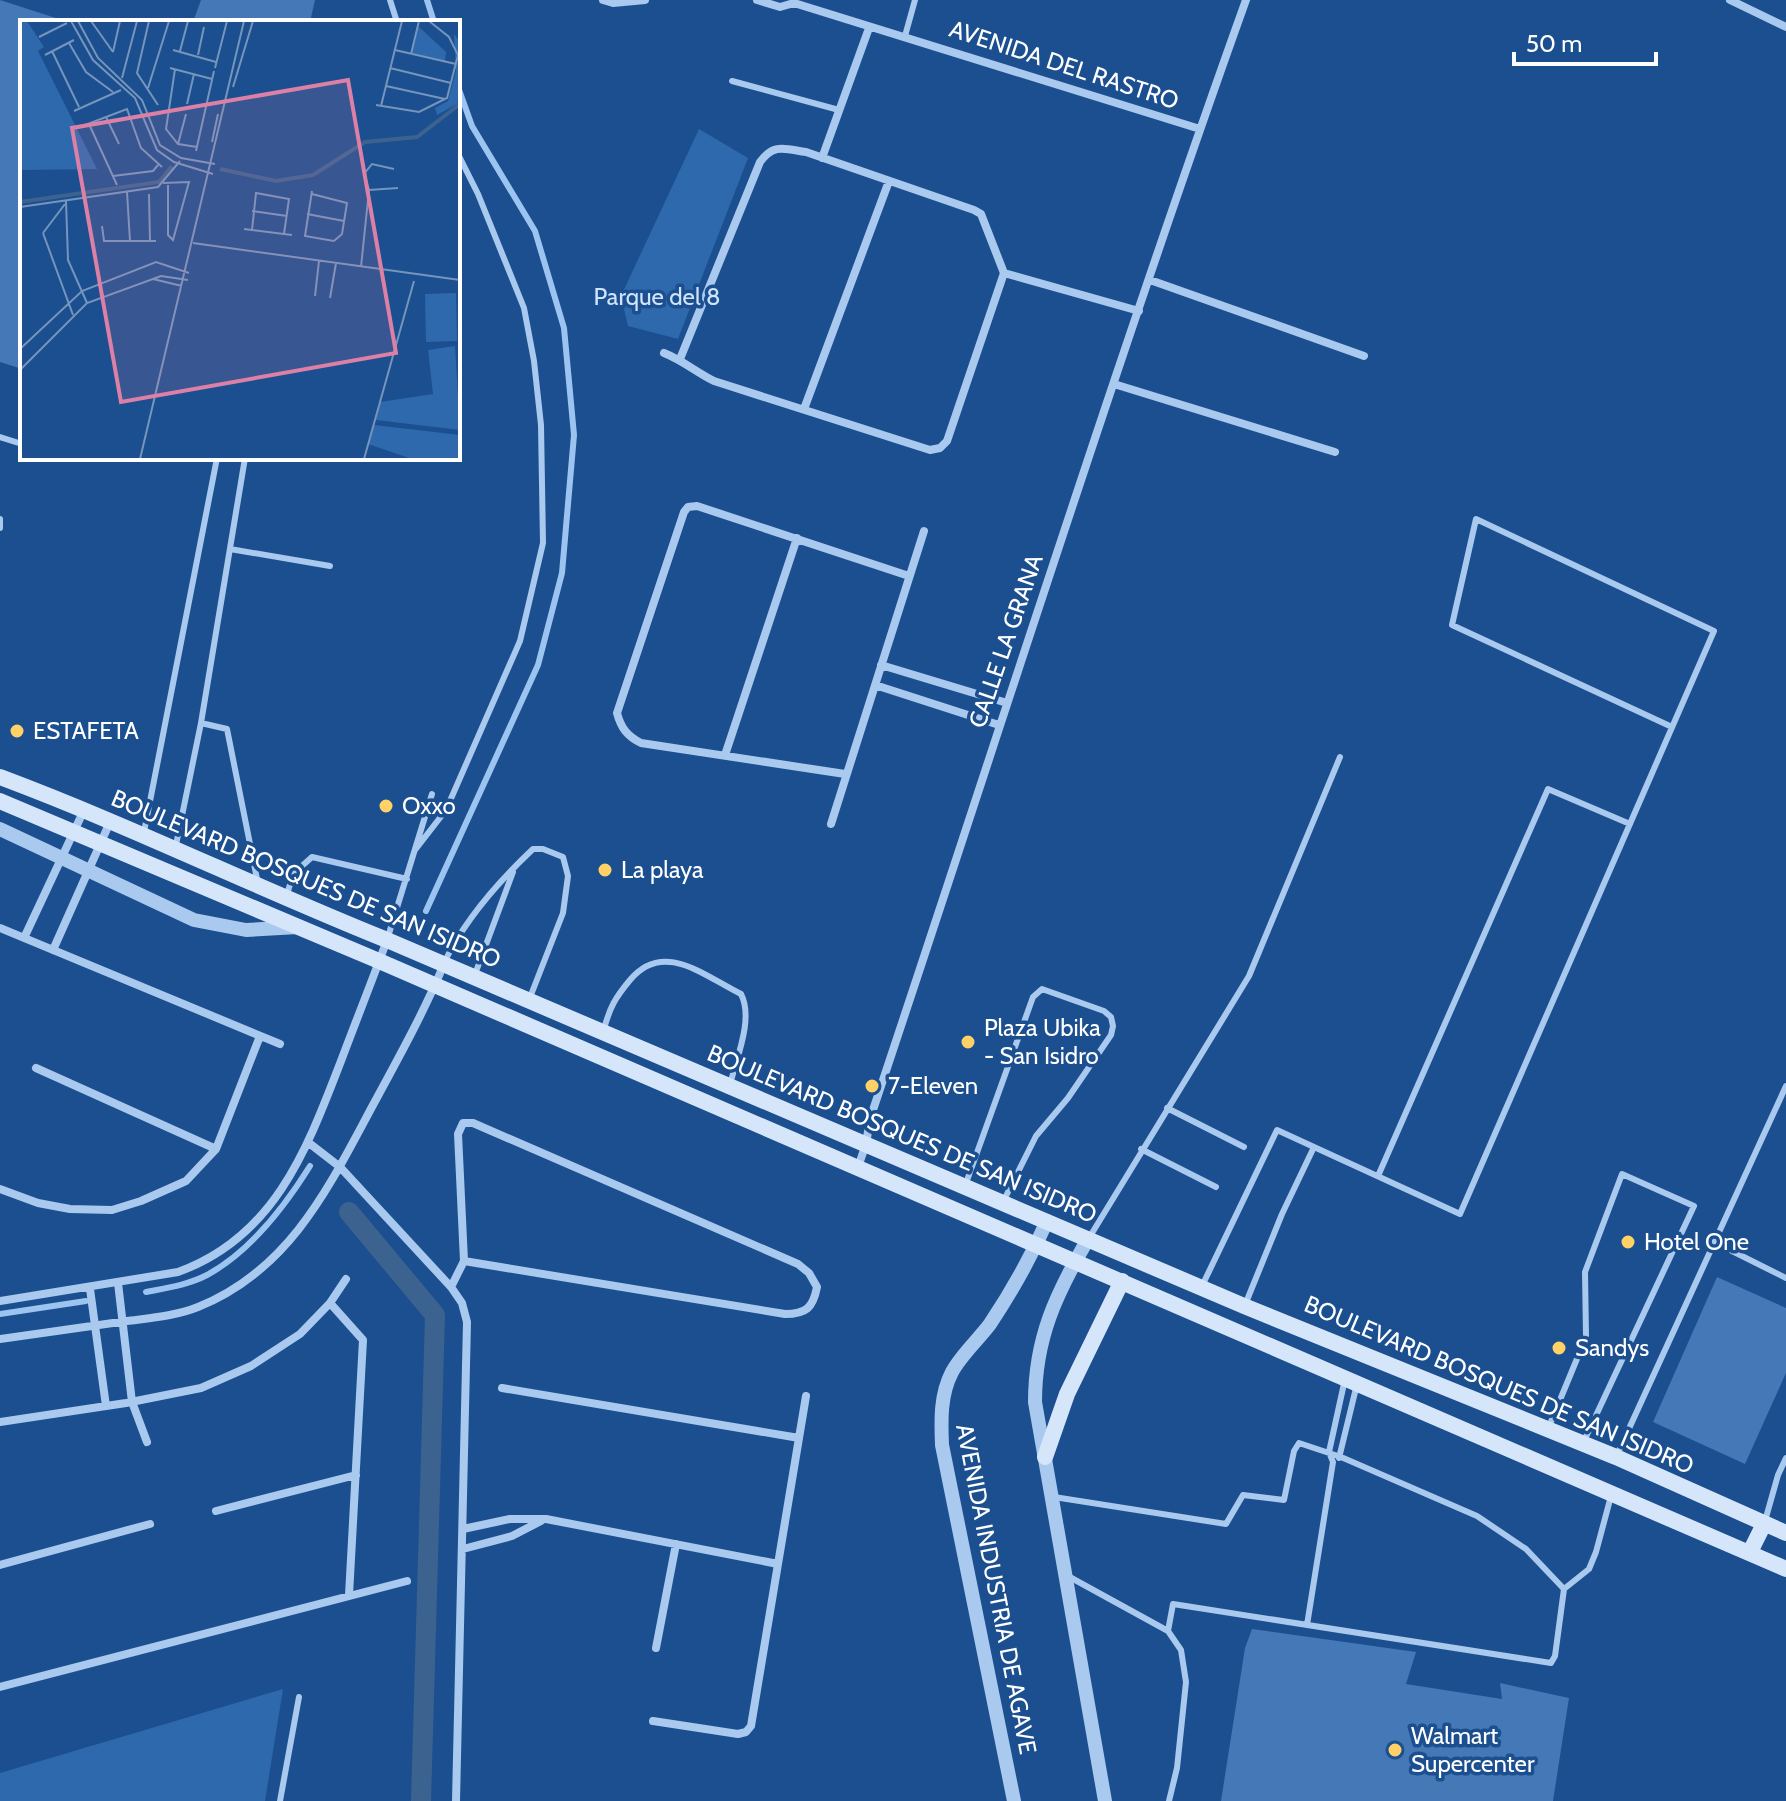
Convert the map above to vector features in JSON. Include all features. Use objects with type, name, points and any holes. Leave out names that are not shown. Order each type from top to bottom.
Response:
[{"type":"main road","name":"BOULEVARD BOSQUES DE SAN ISIDRO","points":[[0,777],[143,835],[286,899],[1244,1306],[1583,1443],[1786,1533]]},
{"type":"main road","name":"BOULEVARD BOSQUES DE SAN ISIDRO","points":[[0,801],[435,985],[1786,1569]]},
{"type":"main road","points":[[1045,1457],[1067,1394],[1122,1281]]},
{"type":"main road","points":[[1750,1552],[1764,1524]]},
{"type":"street","points":[[603,0],[613,3],[645,0]]},
{"type":"street","name":"AVENIDA DEL RASTRO","points":[[757,0],[780,7],[793,2],[1200,129]]},
{"type":"street","name":"CALLE LA GRANA","points":[[858,1167],[870,1119],[999,725],[1246,0]]},
{"type":"street","points":[[1730,0],[1786,27]]},
{"type":"street","points":[[822,158],[869,28]]},
{"type":"street","points":[[664,353],[680,359],[696,373],[714,381],[930,450],[940,448],[947,441],[1004,273],[981,214],[806,152],[778,148],[768,151],[760,162],[680,359]]},
{"type":"street","points":[[804,409],[889,181]]},
{"type":"street","points":[[1004,273],[1139,311]]},
{"type":"street","points":[[1150,280],[1364,356]]},
{"type":"street","points":[[1114,384],[1335,452]]},
{"type":"street","points":[[845,774],[641,743],[627,734],[617,713],[688,507],[697,506],[909,576]]},
{"type":"street","points":[[831,824],[924,531]]},
{"type":"street","points":[[725,755],[797,538]]},
{"type":"street","points":[[881,665],[1007,703]]},
{"type":"street","points":[[875,685],[999,725]]},
{"type":"street","points":[[24,938],[84,810]]},
{"type":"street","points":[[53,950],[110,822]]},
{"type":"street","name":"BOULEVARD BOSQUES DE SAN ISIDRO","points":[[0,829],[194,920],[246,930],[299,927]]},
{"type":"street","points":[[0,928],[280,1044]]},
{"type":"street","points":[[0,1301],[90,1289],[178,1272],[205,1262],[237,1239],[264,1213],[309,1143],[387,940]]},
{"type":"street","points":[[0,1339],[196,1308],[231,1292],[264,1267],[298,1233],[340,1167],[444,964]]},
{"type":"street","points":[[0,1189],[38,1203],[70,1209],[112,1210],[186,1181],[216,1149],[260,1036]]},
{"type":"street","points":[[36,1068],[216,1149]]},
{"type":"street","points":[[451,1287],[464,1261],[458,1134],[463,1123],[473,1123],[798,1264],[809,1273],[817,1287],[814,1304],[801,1314],[785,1314],[464,1261]]},
{"type":"street","points":[[309,1143],[340,1167],[451,1287],[462,1303],[467,1322],[456,1801]]},
{"type":"street","name":"AVENIDA INDUSTRIA DE AGAVE","points":[[1014,1801],[942,1445],[941,1421],[952,1372],[989,1325],[1047,1221]]},
{"type":"street","points":[[1088,1239],[1075,1261],[1041,1339],[1035,1370],[1035,1402],[1105,1801]]},
{"type":"street","points":[[0,1422],[201,1388],[251,1366],[300,1334],[330,1303],[346,1279]]},
{"type":"street","points":[[118,1283],[132,1402],[147,1442]]},
{"type":"street","points":[[90,1289],[106,1406]]},
{"type":"street","points":[[330,1303],[363,1340],[349,1595]]},
{"type":"street","points":[[502,1388],[799,1438]]},
{"type":"street","points":[[653,1721],[738,1734],[746,1732],[751,1726],[806,1396]]},
{"type":"street","points":[[216,1511],[356,1475]]},
{"type":"street","points":[[463,1529],[510,1519],[546,1519],[778,1564]]},
{"type":"street","points":[[463,1549],[512,1536],[546,1519]]},
{"type":"street","points":[[0,1565],[150,1524]]},
{"type":"street","points":[[656,1648],[676,1544]]},
{"type":"street","points":[[0,1687],[407,1581]]},
{"type":"lane","points":[[390,0],[396,20]]},
{"type":"lane","points":[[905,36],[915,0]]},
{"type":"lane","points":[[732,81],[839,110]]},
{"type":"lane","points":[[415,850],[446,810],[520,641],[543,543],[541,425],[524,308],[478,194],[460,158]]},
{"type":"lane","points":[[0,437],[20,443]]},
{"type":"lane","points":[[143,835],[217,460]]},
{"type":"lane","points":[[175,849],[201,723],[245,460]]},
{"type":"lane","points":[[0,519],[0,528]]},
{"type":"lane","points":[[1201,1287],[1277,1130],[1460,1214],[1714,631],[1476,519],[1452,625],[1672,727]]},
{"type":"lane","points":[[230,549],[330,566]]},
{"type":"lane","points":[[201,723],[227,729],[259,887]]},
{"type":"lane","points":[[1088,1239],[1249,976],[1340,757]]},
{"type":"lane","points":[[1378,1176],[1548,789],[1630,824]]},
{"type":"lane","points":[[387,940],[432,794]]},
{"type":"lane","points":[[444,964],[456,939],[516,865],[533,849],[543,849],[563,857],[568,876],[563,913],[529,1000]]},
{"type":"lane","points":[[286,899],[293,874],[312,857],[407,879]]},
{"type":"lane","points":[[474,977],[516,865]]},
{"type":"lane","points":[[603,1033],[611,1002],[649,962],[665,960],[687,966],[741,994],[745,1002],[745,1023],[729,1086]]},
{"type":"lane","points":[[965,1186],[1033,997],[1042,989],[1104,1011],[1111,1017],[1111,1035],[1068,1098],[1036,1136],[1003,1202]]},
{"type":"lane","points":[[1616,1457],[1786,1086]]},
{"type":"lane","points":[[1167,1108],[1244,1147]]},
{"type":"lane","points":[[1244,1306],[1314,1147]]},
{"type":"lane","points":[[1141,1149],[1216,1187]]},
{"type":"lane","points":[[1548,1429],[1586,1337],[1585,1272],[1622,1174],[1694,1206],[1583,1443]]},
{"type":"lane","points":[[1714,1242],[1786,1278]]},
{"type":"lane","points":[[1307,1625],[1333,1462],[1329,1452],[1351,1381]]},
{"type":"lane","points":[[1341,1457],[1351,1381]]},
{"type":"lane","points":[[1052,1497],[1226,1524],[1243,1495],[1284,1500],[1294,1451],[1299,1443],[1329,1452],[1477,1516],[1526,1549],[1564,1589]]},
{"type":"lane","points":[[1333,1462],[1341,1457]]},
{"type":"lane","points":[[1764,1524],[1786,1458]]},
{"type":"lane","points":[[1778,1475],[1786,1478]]},
{"type":"lane","points":[[1168,1631],[1173,1604],[1551,1663],[1555,1656],[1564,1589],[1589,1569],[1612,1492]]},
{"type":"lane","points":[[1066,1575],[1168,1631],[1181,1650],[1186,1682],[1177,1768],[1169,1801]]},
{"type":"lane","points":[[280,1801],[299,1697]]},
{"type":"green space","name":"Parque del 8","points":[[699,129],[748,158],[678,339],[628,326],[621,296]]},
{"type":"green space","points":[[283,1689],[265,1801],[0,1801],[0,1773]]},
{"type":"building","points":[[0,0],[62,20],[20,20],[20,368],[0,362]]},
{"type":"building","points":[[201,0],[315,0],[310,20],[194,20]]},
{"type":"building","points":[[1717,1277],[1786,1308],[1786,1373],[1745,1464],[1653,1422]]},
{"type":"building","name":"Walmart Supercenter","points":[[1252,1629],[1416,1652],[1406,1684],[1502,1699],[1500,1683],[1569,1698],[1553,1801],[1221,1801],[1245,1648]]},
{"type":"waterway","points":[[427,0],[433,20]]},
{"type":"waterway","points":[[426,911],[538,665],[562,573],[574,435],[564,328],[535,231],[472,126],[460,93]]},
{"type":"waterway","points":[[146,1292],[200,1278],[238,1254],[278,1212],[310,1166]]},
{"type":"waterway","points":[[349,1212],[435,1315],[421,1801]]},
{"type":"waterway","points":[[0,1314],[86,1301]]},
{"type":"place","name":"ESTAFETA","points":[[17,731]]},
{"type":"place","name":"Oxxo","points":[[386,806]]},
{"type":"place","name":"La playa","points":[[605,870]]},
{"type":"place","name":"Plaza Ubika - San Isidro","points":[[968,1042]]},
{"type":"place","name":"7-Eleven","points":[[872,1086]]},
{"type":"place","name":"Hotel One","points":[[1628,1242]]},
{"type":"place","name":"Sandys","points":[[1559,1348]]},
{"type":"place","name":"Walmart Supercenter","points":[[1395,1750]]}]
